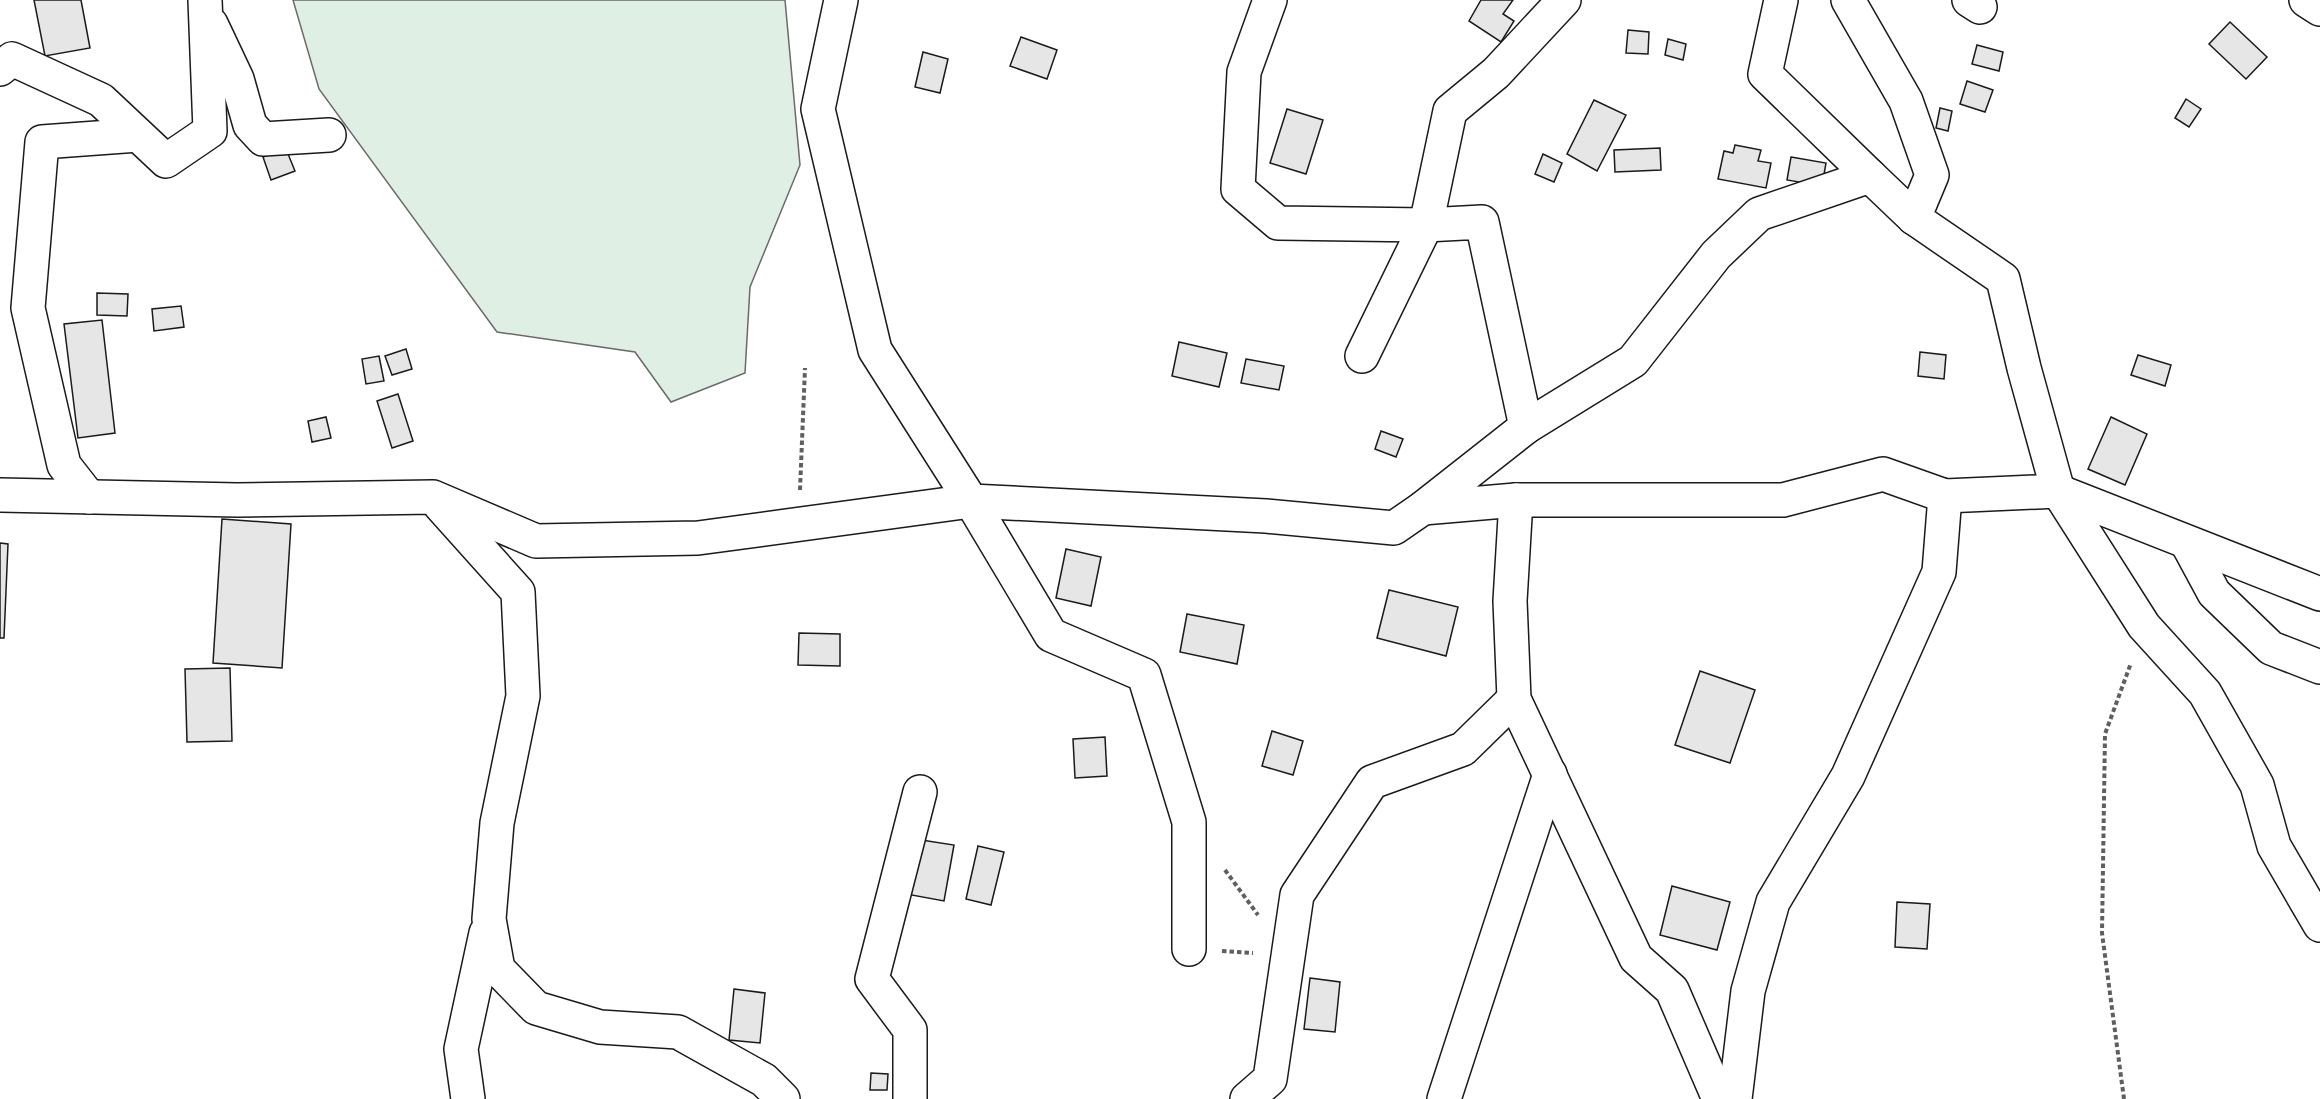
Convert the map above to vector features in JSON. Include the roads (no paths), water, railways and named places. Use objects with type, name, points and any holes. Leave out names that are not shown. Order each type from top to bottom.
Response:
[{"type":"street","points":[[841,0],[818,109],[875,350],[971,501],[1051,635],[1144,675],[1189,822],[1189,949]]},
{"type":"street","points":[[1270,0],[1244,72],[1238,189],[1278,223],[1426,225],[1482,222],[1526,427]]},
{"type":"street","points":[[1362,356],[1426,225],[1450,111],[1496,73],[1564,0]]},
{"type":"street","points":[[1781,0],[1765,74],[1914,218],[2003,279],[2024,368],[2058,492],[2144,626],[2205,693],[2257,785],[2274,846],[2320,925]]},
{"type":"street","points":[[1848,0],[1906,101],[1932,175],[1914,218]]},
{"type":"street","points":[[2306,0],[2320,9]]},
{"type":"street","points":[[0,69],[12,59],[101,100],[166,161],[210,131],[205,6]]},
{"type":"street","points":[[205,6],[237,79],[250,125],[263,139],[329,135]]},
{"type":"street","points":[[88,497],[64,465],[28,308],[42,142],[138,135]]},
{"type":"street","points":[[0,495],[237,500],[433,497],[536,542],[698,538],[971,501],[1266,516],[1394,528],[1526,427],[1633,361],[1716,255],[1759,214],[1870,176]]},
{"type":"street","points":[[1423,508],[1516,500],[1783,500],[1883,474],[1945,496],[2058,492],[2320,594]]},
{"type":"street","points":[[1735,1099],[1748,991],[1773,902],[1848,776],[1939,572],[1945,496]]},
{"type":"street","points":[[433,497],[518,592],[523,696],[497,823],[489,919],[461,1049],[468,1099]]},
{"type":"street","points":[[1516,500],[1510,601],[1514,699],[1636,958],[1672,990],[1719,1099]]},
{"type":"street","points":[[2187,543],[2214,593],[2271,648],[2320,667]]},
{"type":"street","points":[[1247,1099],[1270,1079],[1297,895],[1372,782],[1463,749],[1514,699]]},
{"type":"street","points":[[1444,1099],[1550,774]]},
{"type":"street","points":[[910,1099],[910,1029],[872,978],[920,792]]},
{"type":"street","points":[[489,919],[498,969],[536,1008],[600,1027],[678,1032],[764,1080],[783,1099]]}]
